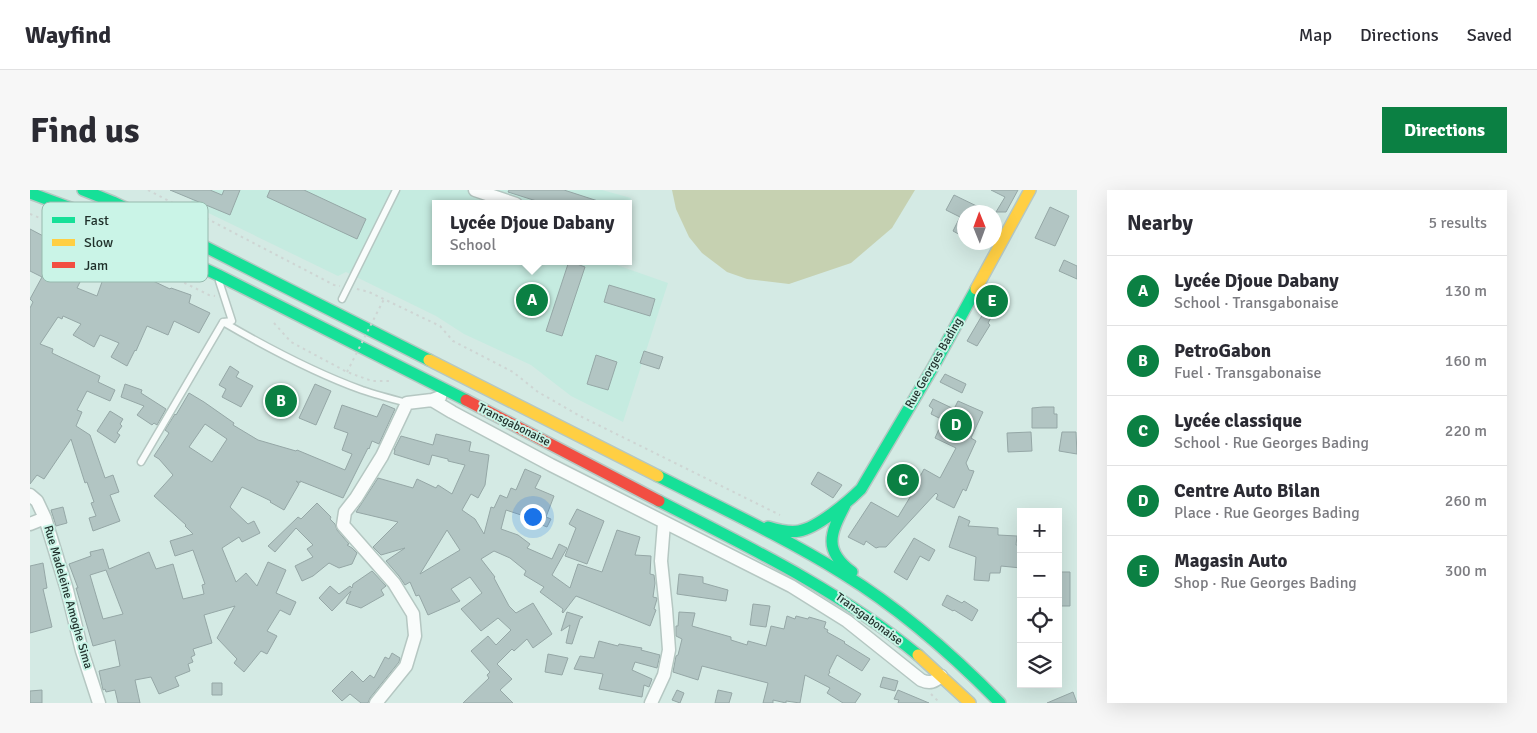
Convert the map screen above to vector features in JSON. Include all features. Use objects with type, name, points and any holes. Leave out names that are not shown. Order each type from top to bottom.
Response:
[{"type":"main road","name":"Transgabonaise","points":[[83,190],[113,202]]},
{"type":"main road","name":"Rue Georges Bading","points":[[845,504],[866,482],[932,369],[1030,190]]},
{"type":"main road","name":"Transgabonaise","points":[[30,193],[54,202]]},
{"type":"main road","name":"Transgabonaise","points":[[208,248],[725,510],[841,573],[887,604],[959,662],[1000,703]]},
{"type":"main road","name":"Transgabonaise","points":[[208,270],[452,393],[830,591],[860,610],[906,646],[970,703]]},
{"type":"main road","points":[[725,510],[775,529],[794,532],[807,529],[845,504]]},
{"type":"main road","points":[[845,504],[832,530],[830,539],[834,555],[848,570],[873,587],[887,604]]},
{"type":"street","points":[[475,190],[504,200]]},
{"type":"street","points":[[376,703],[406,666],[416,636],[413,614],[394,583],[343,524],[345,512],[382,456],[407,403],[432,400],[452,393]]},
{"type":"street","points":[[432,400],[551,465],[752,566],[820,603],[847,621],[927,683],[933,682],[941,676]]},
{"type":"street","points":[[551,465],[558,448]]},
{"type":"street","name":"Rue Madeleine Amoghe Sima","points":[[30,495],[37,501],[45,518],[67,590],[82,651],[99,703]]},
{"type":"street","points":[[30,524],[45,518]]},
{"type":"street","points":[[651,703],[664,675],[669,650],[661,561],[664,523]]},
{"type":"lane","points":[[342,299],[396,190]]},
{"type":"lane","points":[[218,275],[232,321],[223,322]]},
{"type":"lane","points":[[223,322],[255,341],[330,377],[363,390],[407,403]]},
{"type":"lane","points":[[141,462],[223,322]]},
{"type":"path","points":[[148,190],[173,202]]},
{"type":"path","points":[[208,219],[334,285],[369,292],[440,326],[453,341],[513,372],[538,392],[578,415],[786,518]]},
{"type":"path","points":[[347,372],[384,299]]},
{"type":"shaded area","points":[[197,190],[602,190],[631,198],[630,200],[432,200],[432,265],[617,265],[668,283],[623,422],[571,396],[531,365],[464,334],[436,316],[346,272],[338,276],[208,213],[208,202],[191,202]]},
{"type":"shaded area","points":[[672,190],[915,190],[892,228],[851,263],[789,284],[747,279],[727,272],[702,253],[689,237],[676,209]]},
{"type":"building","points":[[170,190],[210,190],[222,195],[224,190],[240,190],[230,215],[208,206],[208,202],[199,202]]},
{"type":"building","points":[[270,190],[304,190],[366,219],[357,239],[267,197]]},
{"type":"building","points":[[509,190],[564,190],[595,200],[533,200],[508,192]]},
{"type":"building","points":[[991,190],[1018,190],[1006,212],[1002,212],[1002,205],[1000,205],[1005,197]]},
{"type":"building","points":[[954,195],[975,205],[957,205],[957,216],[946,210]]},
{"type":"building","points":[[1050,207],[1069,216],[1055,246],[1035,238]]},
{"type":"building","points":[[957,223],[957,233],[953,231]]},
{"type":"building","points":[[30,229],[42,235],[42,277],[30,271]]},
{"type":"building","points":[[1064,260],[1077,266],[1077,279],[1059,271]]},
{"type":"building","points":[[568,265],[585,267],[562,336],[546,331]]},
{"type":"building","points":[[42,277],[42,282],[80,282],[77,288],[97,296],[102,282],[155,282],[170,289],[191,295],[189,303],[210,313],[199,333],[174,321],[168,335],[147,326],[127,366],[111,357],[119,343],[100,335],[94,347],[73,335],[81,324],[63,316],[62,319],[58,317],[40,344],[53,349],[52,353],[100,376],[98,382],[115,390],[110,401],[87,391],[77,410],[82,412],[76,426],[90,435],[105,478],[113,475],[119,492],[110,495],[120,521],[93,531],[89,518],[96,516],[91,503],[94,502],[87,482],[85,483],[71,439],[44,479],[37,475],[30,484],[30,308],[33,302],[30,299]]},
{"type":"building","points":[[609,285],[655,299],[650,316],[604,302]]},
{"type":"building","points":[[993,290],[1004,294],[988,323],[990,325],[977,346],[967,341],[987,307],[985,306]]},
{"type":"building","points":[[644,351],[663,357],[659,369],[640,363]]},
{"type":"building","points":[[596,355],[617,362],[608,390],[587,384]]},
{"type":"building","points":[[230,366],[239,372],[236,377],[253,386],[241,407],[222,397],[226,389],[219,385]]},
{"type":"building","points":[[945,374],[966,384],[962,393],[940,382]]},
{"type":"building","points":[[125,384],[142,390],[141,393],[166,409],[157,425],[154,423],[152,425],[137,415],[144,406],[121,397]]},
{"type":"building","points":[[315,384],[331,391],[316,425],[299,418]]},
{"type":"building","points":[[189,393],[234,423],[233,425],[258,440],[297,450],[345,470],[352,454],[342,450],[348,433],[334,428],[342,405],[377,417],[383,404],[395,409],[379,444],[372,441],[343,498],[296,481],[299,484],[284,510],[271,501],[242,487],[230,507],[248,524],[254,521],[260,533],[242,542],[239,537],[222,548],[236,582],[246,573],[257,586],[268,562],[286,570],[276,593],[296,602],[290,615],[280,610],[267,631],[277,636],[267,654],[261,651],[244,672],[234,663],[237,659],[217,638],[235,606],[204,615],[212,643],[193,649],[195,655],[191,657],[193,662],[188,664],[190,671],[175,677],[179,686],[159,694],[151,677],[135,680],[140,703],[118,703],[115,690],[106,692],[105,689],[103,690],[99,671],[120,666],[115,640],[93,646],[76,588],[78,588],[69,564],[91,556],[90,552],[103,549],[109,569],[149,552],[156,569],[173,564],[183,599],[204,594],[202,585],[205,584],[193,550],[175,556],[170,541],[193,534],[186,525],[154,496],[173,475],[154,456],[169,433],[165,430]],"holes":[[[205,424],[227,439],[212,462],[189,447]],[[106,570],[123,614],[103,619],[90,575]]]},
{"type":"building","points":[[933,399],[954,409],[958,401],[983,412],[971,438],[976,441],[966,463],[969,470],[974,471],[966,491],[963,489],[954,508],[936,499],[938,495],[936,493],[886,547],[876,548],[866,541],[864,545],[848,537],[871,502],[898,517],[915,489],[924,469],[940,478],[956,448],[935,438],[943,420],[931,414],[933,409],[929,406]]},
{"type":"building","points":[[1054,407],[1054,414],[1057,414],[1057,428],[1032,428],[1032,408]]},
{"type":"building","points":[[110,411],[123,419],[120,424],[122,426],[117,433],[120,435],[115,443],[97,431]]},
{"type":"building","points":[[1031,432],[1032,451],[1008,452],[1007,433]]},
{"type":"building","points":[[1062,432],[1076,432],[1077,454],[1059,451]]},
{"type":"building","points":[[436,434],[471,442],[469,451],[489,455],[485,485],[478,498],[471,494],[462,510],[475,519],[484,534],[491,507],[494,508],[500,495],[507,498],[511,488],[516,490],[525,469],[541,476],[535,488],[554,496],[546,517],[551,519],[547,527],[537,523],[536,525],[523,525],[524,516],[506,510],[501,529],[518,535],[530,544],[527,548],[552,559],[559,544],[567,548],[552,575],[570,588],[578,564],[602,572],[617,530],[640,537],[635,555],[651,556],[650,574],[654,575],[655,583],[653,597],[657,598],[654,609],[656,610],[650,626],[576,596],[563,613],[563,609],[540,592],[544,587],[524,575],[526,571],[510,558],[494,551],[481,559],[495,577],[509,606],[516,613],[533,603],[552,634],[533,648],[527,639],[514,651],[512,649],[497,664],[512,679],[500,690],[513,703],[463,703],[489,678],[487,675],[490,672],[471,651],[488,636],[496,645],[511,630],[498,618],[481,631],[461,609],[482,593],[470,577],[451,589],[460,601],[428,615],[419,595],[416,596],[410,582],[405,585],[386,561],[405,548],[381,555],[373,547],[398,522],[356,512],[378,478],[413,488],[417,479],[436,488],[438,485],[452,494],[465,465],[432,455],[429,465],[394,454],[401,436],[433,445]],"holes":[[[447,530],[460,550],[420,574]]]},
{"type":"building","points":[[818,472],[842,485],[833,498],[811,484]]},
{"type":"building","points":[[317,503],[331,517],[330,519],[335,524],[337,530],[349,544],[347,545],[357,553],[352,564],[339,568],[329,563],[313,576],[302,581],[295,566],[313,557],[307,549],[313,545],[296,528],[275,552],[268,546],[298,517],[301,519]]},
{"type":"building","points":[[63,507],[67,523],[56,526],[51,510]]},
{"type":"building","points":[[577,509],[604,521],[587,564],[565,556],[576,528],[569,524]]},
{"type":"building","points":[[959,516],[970,521],[968,526],[998,528],[998,535],[1017,536],[1017,568],[1001,566],[1000,573],[990,573],[989,581],[974,580],[976,557],[949,547]]},
{"type":"building","points":[[914,538],[935,550],[929,561],[920,556],[907,580],[894,572]]},
{"type":"building","points":[[43,563],[47,588],[43,589],[52,627],[30,633],[30,566]]},
{"type":"building","points":[[372,571],[386,586],[381,590],[384,595],[361,608],[346,603],[351,591],[332,611],[319,598],[330,586],[339,594],[350,586],[352,588],[353,584]]},
{"type":"building","points":[[1062,572],[1070,572],[1070,606],[1062,606]]},
{"type":"building","points":[[679,574],[703,577],[703,583],[728,590],[726,601],[677,594]]},
{"type":"building","points":[[947,595],[962,603],[964,601],[978,610],[972,621],[942,605]]},
{"type":"building","points":[[753,604],[770,606],[766,627],[750,625]]},
{"type":"building","points":[[567,612],[583,617],[580,619],[572,644],[566,643],[570,625],[561,631]]},
{"type":"building","points":[[679,612],[695,613],[692,626],[731,637],[731,640],[747,645],[748,641],[766,646],[771,626],[784,629],[787,616],[795,619],[796,616],[808,619],[809,617],[826,622],[824,628],[828,630],[827,632],[870,659],[862,671],[837,655],[829,671],[828,675],[861,694],[855,703],[843,703],[827,693],[830,688],[805,675],[800,703],[786,701],[786,703],[773,700],[773,703],[763,703],[768,683],[702,666],[698,680],[673,672],[682,639],[676,636]]},
{"type":"building","points":[[599,641],[618,646],[619,644],[642,648],[641,650],[660,655],[657,668],[635,662],[632,670],[652,679],[649,687],[644,685],[642,697],[599,689],[603,674],[574,669],[580,656],[594,658]]},
{"type":"building","points":[[392,653],[400,658],[399,662],[368,703],[361,703],[350,694],[342,701],[332,691],[352,671],[363,682],[370,675],[374,678],[385,657],[389,659]]},
{"type":"building","points":[[548,654],[568,658],[562,675],[545,672]]},
{"type":"building","points":[[883,677],[898,681],[895,691],[880,687]]},
{"type":"building","points":[[212,683],[222,683],[222,695],[212,695]]},
{"type":"building","points":[[42,690],[42,703],[30,703],[30,691]]},
{"type":"building","points":[[677,690],[684,693],[680,703],[672,700]]},
{"type":"building","points":[[718,690],[732,693],[729,703],[715,703]]},
{"type":"building","points":[[898,690],[929,703],[898,703],[899,700],[894,699]]},
{"type":"building","points":[[1073,692],[1077,703],[1047,703]]},
{"type":"traffic: fast","points":[[83,190],[113,202]]},
{"type":"traffic: fast","points":[[30,193],[54,202]]},
{"type":"traffic: fast","points":[[208,248],[429,360]]},
{"type":"traffic: fast","points":[[208,270],[466,400]]},
{"type":"traffic: fast","points":[[768,527],[791,532],[806,529],[832,514],[861,489],[932,369],[976,289]]},
{"type":"traffic: fast","points":[[658,476],[797,547],[864,587],[925,633],[1000,703]]},
{"type":"traffic: fast","points":[[659,501],[760,553],[826,590],[857,610],[918,655]]},
{"type":"traffic: fast","points":[[845,505],[833,533],[832,541],[833,549],[837,556],[852,572]]},
{"type":"traffic: slow","points":[[976,289],[1030,190]]},
{"type":"traffic: slow","points":[[429,360],[658,476]]},
{"type":"traffic: slow","points":[[918,655],[970,703]]},
{"type":"traffic: jam","points":[[466,400],[659,501]]},
{"type":"place","name":"Lycée Djoue Dabany","points":[[532,300]]},
{"type":"place","name":"Magasin Auto","points":[[992,301]]},
{"type":"place","name":"PetroGabon","points":[[281,401]]},
{"type":"place","name":"Centre Auto Bilan","points":[[956,425]]},
{"type":"place","name":"Lycée classique","points":[[903,480]]}]
